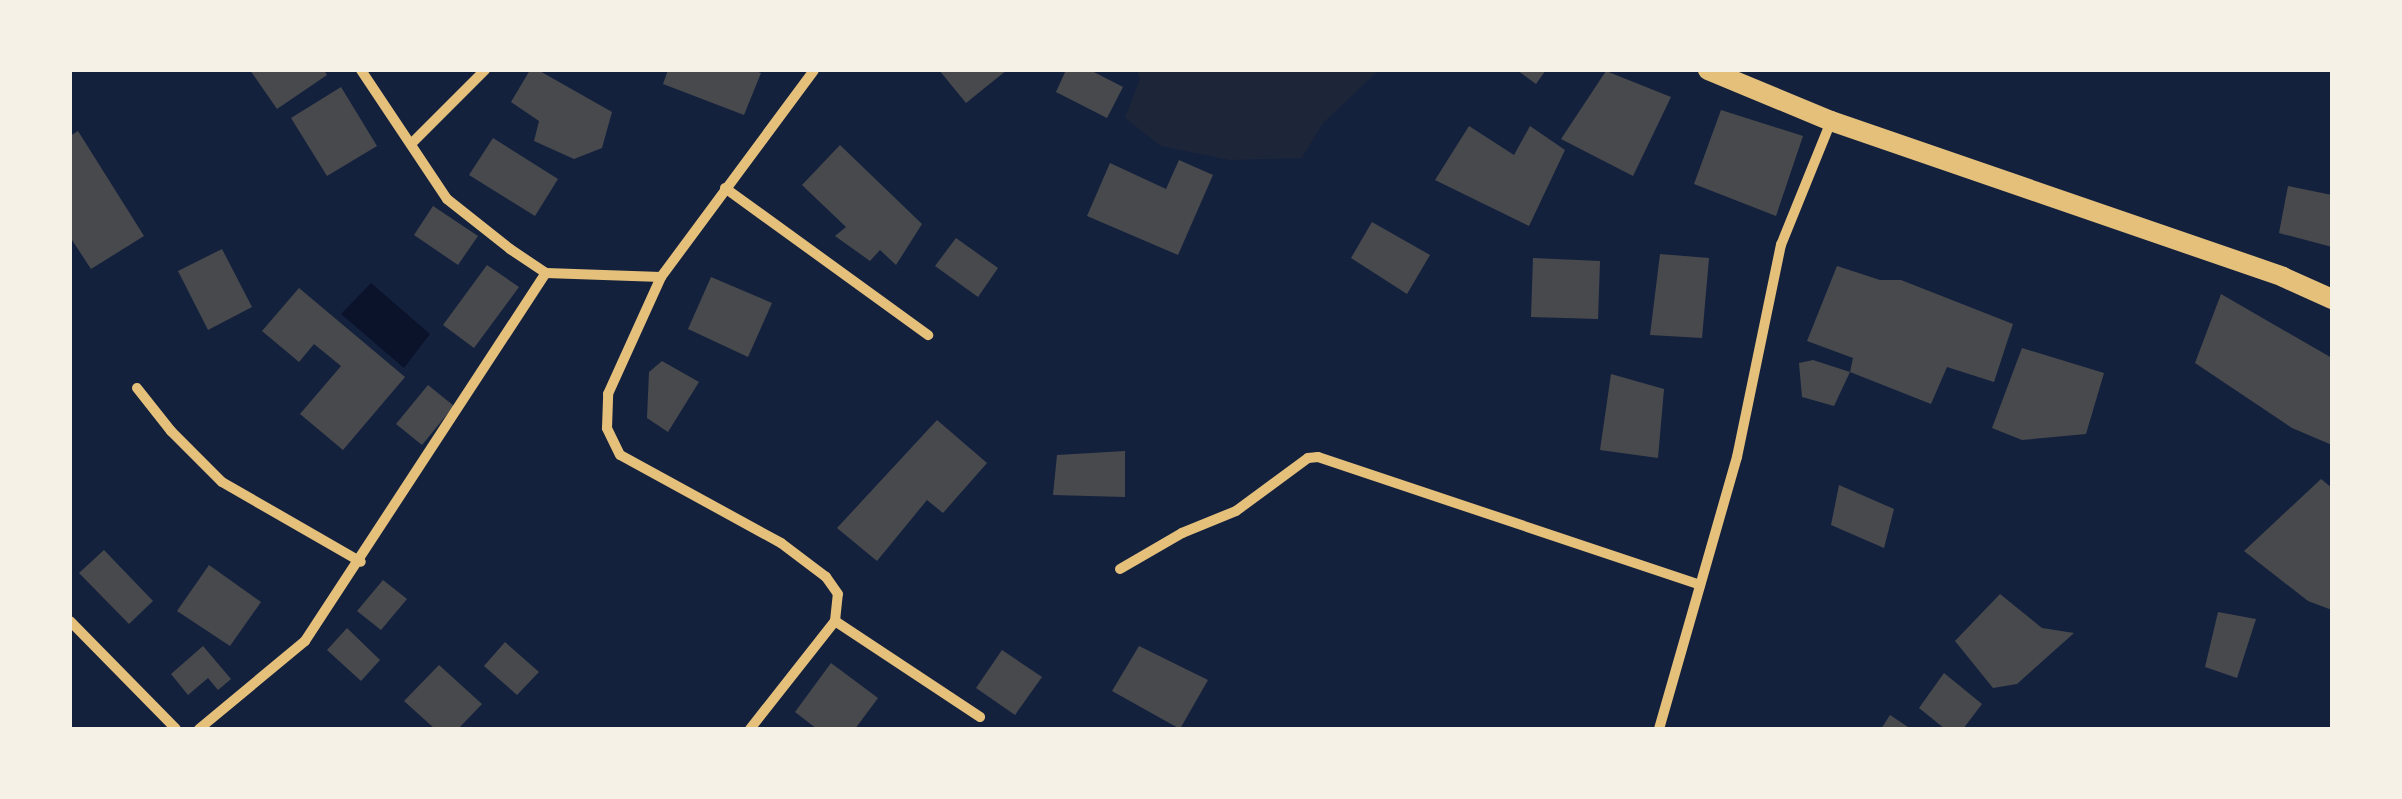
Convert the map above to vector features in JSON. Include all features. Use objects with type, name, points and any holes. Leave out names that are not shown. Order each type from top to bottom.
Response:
[{"type":"main road","points":[[1708,70],[1831,121],[2283,277],[2332,299]]},
{"type":"street","points":[[361,70],[447,199],[546,274],[661,277]]},
{"type":"street","points":[[410,144],[485,70]]},
{"type":"street","points":[[750,729],[835,621],[838,594],[826,576],[782,543],[620,454],[607,428],[608,394],[661,277],[814,70]]},
{"type":"street","points":[[1660,729],[1740,443],[1781,245],[1831,121]]},
{"type":"street","points":[[725,188],[928,335]]},
{"type":"street","points":[[199,729],[305,642],[361,562],[546,274]]},
{"type":"street","points":[[137,388],[170,431],[222,482],[361,562]]},
{"type":"street","points":[[1120,569],[1182,532],[1236,511],[1308,458],[1318,457],[1700,585]]},
{"type":"street","points":[[70,621],[176,729]]},
{"type":"street","points":[[835,621],[980,718]]},
{"type":"shaded area","points":[[1137,70],[1379,70],[1322,124],[1302,158],[1230,160],[1161,146],[1125,118],[1140,79]]},
{"type":"shaded area","points":[[371,283],[430,334],[404,368],[341,314]]},
{"type":"building","points":[[250,70],[324,70],[327,75],[277,109]]},
{"type":"building","points":[[530,70],[538,70],[612,112],[602,148],[574,159],[534,141],[539,121],[511,102]]},
{"type":"building","points":[[668,70],[761,73],[744,115],[663,84]]},
{"type":"building","points":[[939,70],[1007,70],[966,103]]},
{"type":"building","points":[[1066,70],[1090,70],[1123,87],[1107,118],[1056,92]]},
{"type":"building","points":[[1517,70],[1546,70],[1536,84]]},
{"type":"building","points":[[1606,71],[1671,97],[1633,176],[1561,139]]},
{"type":"building","points":[[341,87],[377,146],[327,176],[291,118]]},
{"type":"building","points":[[1721,110],[1803,136],[1776,216],[1694,184]]},
{"type":"building","points":[[1469,126],[1514,155],[1530,126],[1565,150],[1529,226],[1435,180]]},
{"type":"building","points":[[78,131],[144,236],[91,269],[70,237],[70,136]]},
{"type":"building","points":[[493,138],[558,179],[535,216],[469,175]]},
{"type":"building","points":[[840,145],[922,224],[896,265],[880,250],[870,261],[835,236],[846,227],[802,185]]},
{"type":"building","points":[[1179,160],[1213,175],[1178,255],[1087,216],[1110,163],[1166,189]]},
{"type":"building","points":[[2288,186],[2332,195],[2332,247],[2279,233]]},
{"type":"building","points":[[433,206],[478,236],[458,265],[414,235]]},
{"type":"building","points":[[1372,222],[1430,255],[1407,294],[1351,258]]},
{"type":"building","points":[[956,238],[998,268],[978,297],[935,266]]},
{"type":"building","points":[[222,249],[252,307],[208,330],[178,271]]},
{"type":"building","points":[[1660,254],[1709,258],[1702,338],[1650,335]]},
{"type":"building","points":[[1533,258],[1600,261],[1598,319],[1531,317]]},
{"type":"building","points":[[487,265],[519,287],[474,348],[443,325]]},
{"type":"building","points":[[1837,266],[1880,280],[1901,280],[2013,324],[1994,382],[1947,367],[1931,404],[1850,372],[1853,358],[1807,341]]},
{"type":"building","points":[[711,277],[772,303],[748,357],[688,329]]},
{"type":"building","points":[[299,288],[405,377],[343,450],[300,414],[341,366],[314,344],[299,362],[262,331]]},
{"type":"building","points":[[2221,294],[2332,358],[2332,445],[2292,428],[2195,363]]},
{"type":"building","points":[[2022,348],[2104,373],[2086,434],[2022,440],[1992,428]]},
{"type":"building","points":[[1813,360],[1850,372],[1834,406],[1802,397],[1799,363]]},
{"type":"building","points":[[662,361],[699,382],[668,432],[647,418],[649,372]]},
{"type":"building","points":[[1611,374],[1664,389],[1658,458],[1600,450]]},
{"type":"building","points":[[428,385],[454,406],[422,445],[396,424]]},
{"type":"building","points":[[937,420],[987,463],[943,513],[927,500],[877,561],[837,528]]},
{"type":"building","points":[[1125,451],[1125,497],[1053,495],[1057,455]]},
{"type":"building","points":[[2321,479],[2332,488],[2332,610],[2308,601],[2244,551]]},
{"type":"building","points":[[1839,485],[1894,509],[1884,548],[1831,525]]},
{"type":"building","points":[[104,550],[153,601],[129,624],[79,573]]},
{"type":"building","points":[[209,565],[261,602],[230,646],[177,611]]},
{"type":"building","points":[[383,580],[407,599],[381,630],[357,611]]},
{"type":"building","points":[[2000,594],[2042,628],[2074,633],[2017,684],[1993,688],[1955,641]]},
{"type":"building","points":[[2218,612],[2256,619],[2237,678],[2205,667]]},
{"type":"building","points":[[347,628],[380,660],[361,681],[327,650]]},
{"type":"building","points":[[505,642],[539,672],[517,695],[484,666]]},
{"type":"building","points":[[203,646],[231,679],[218,690],[208,678],[188,695],[171,674]]},
{"type":"building","points":[[1139,646],[1208,680],[1180,729],[1112,691]]},
{"type":"building","points":[[1002,650],[1042,677],[1015,715],[976,688]]},
{"type":"building","points":[[831,663],[878,698],[855,729],[817,729],[795,712]]},
{"type":"building","points":[[439,665],[482,704],[458,729],[435,729],[404,701]]},
{"type":"building","points":[[1944,673],[1982,704],[1963,729],[1945,729],[1919,708]]},
{"type":"building","points":[[1890,715],[1911,729],[1881,729]]}]
